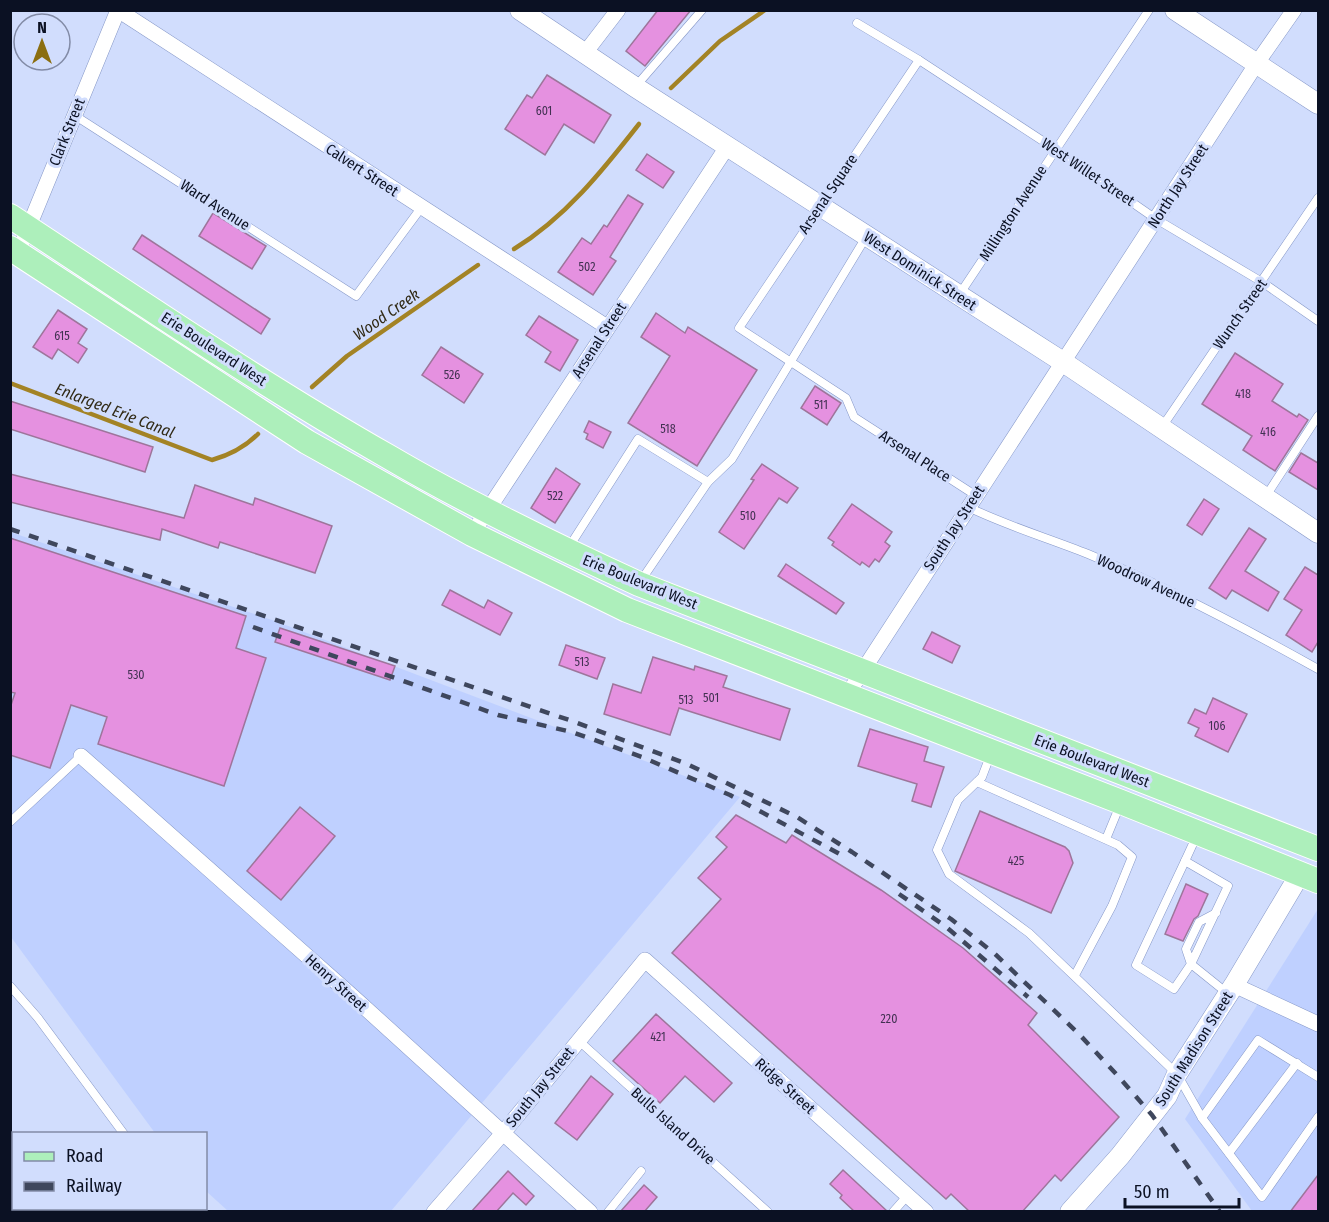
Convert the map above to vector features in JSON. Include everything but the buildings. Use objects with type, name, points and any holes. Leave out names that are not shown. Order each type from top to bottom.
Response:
[{"type":"main road","name":"Erie Boulevard West","points":[[20,222],[325,420],[390,458],[566,551],[639,584],[1318,849]]},
{"type":"main road","name":"Erie Boulevard West","points":[[14,254],[307,442],[472,534],[627,610],[992,751],[1310,878]]},
{"type":"street","name":"West Dominick Street","points":[[520,10],[727,147],[1063,362],[1318,534]]},
{"type":"street","points":[[585,53],[618,10]]},
{"type":"street","points":[[1175,10],[1318,104]]},
{"type":"street","name":"North Jay Street","points":[[1063,362],[1257,63],[1294,10]]},
{"type":"street","name":"Clark Street","points":[[14,254],[20,222],[74,115],[118,11]]},
{"type":"street","name":"Calvert Street","points":[[118,11],[607,327]]},
{"type":"street","name":"Arsenal Street","points":[[472,534],[727,147]]},
{"type":"street","name":"South Jay Street","points":[[847,695],[1063,362]]},
{"type":"street","name":"Henry Street","points":[[81,756],[590,1212]]},
{"type":"street","name":"South Madison Street","points":[[1070,1212],[1120,1156],[1167,1096],[1177,1074],[1231,989],[1310,878]]},
{"type":"street","name":"South Jay Street","points":[[434,1212],[503,1133],[645,960]]},
{"type":"street","name":"Ridge Street","points":[[645,960],[926,1212]]},
{"type":"street","points":[[1231,989],[1318,1024]]},
{"type":"lane","points":[[635,87],[702,10]]},
{"type":"lane","name":"Millington Avenue","points":[[958,296],[1149,10]]},
{"type":"lane","name":"West Willet Street","points":[[857,23],[919,60],[1055,149],[1156,219],[1262,282],[1318,321]]},
{"type":"lane","name":"Arsenal Square","points":[[790,363],[739,328],[919,60]]},
{"type":"lane","name":"Ward Avenue","points":[[74,115],[356,296],[421,208]]},
{"type":"lane","name":"Wunch Street","points":[[1161,428],[1318,198]]},
{"type":"lane","points":[[639,584],[708,482],[732,459],[866,237]]},
{"type":"lane","name":"Arsenal Place","points":[[790,363],[846,398],[854,417],[971,501]]},
{"type":"lane","points":[[1266,498],[1318,416]]},
{"type":"lane","points":[[566,551],[638,439],[708,482]]},
{"type":"lane","name":"Woodrow Avenue","points":[[971,501],[990,518],[1087,554],[1184,598],[1227,618],[1318,669]]},
{"type":"lane","points":[[992,751],[982,777],[958,800],[938,850],[949,874],[1029,933],[1177,1074],[1202,1118],[1262,1197],[1318,1117]]},
{"type":"lane","points":[[10,822],[81,756]]},
{"type":"lane","points":[[977,782],[1106,839],[1118,845],[1131,857],[1112,906],[1075,975]]},
{"type":"lane","points":[[1106,839],[1121,802]]},
{"type":"lane","points":[[1185,861],[1228,886],[1191,964],[1174,989],[1136,965],[1198,833]]},
{"type":"lane","points":[[1191,964],[1231,989]]},
{"type":"lane","points":[[10,986],[38,1018],[123,1132]]},
{"type":"lane","name":"Bulls Island Drive","points":[[578,1040],[768,1212]]},
{"type":"lane","points":[[1202,1118],[1258,1040],[1318,1077]]},
{"type":"lane","points":[[1229,1153],[1297,1063]]},
{"type":"lane","points":[[608,1212],[641,1171]]},
{"type":"lane","points":[[893,1212],[908,1195]]},
{"type":"shaded area","points":[[10,532],[275,621],[740,797],[391,1211],[228,1211],[207,1192],[207,1132],[154,1132],[11,937]]},
{"type":"shaded area","points":[[1318,909],[1318,1211],[1252,1211],[1185,1119]]},
{"type":"waterway","name":"Wood Creek","points":[[671,88],[720,41],[765,10]]},
{"type":"waterway","name":"Wood Creek","points":[[514,249],[533,237],[566,208],[597,176],[639,124]]},
{"type":"waterway","name":"Wood Creek","points":[[312,387],[347,356],[478,265]]},
{"type":"waterway","name":"Enlarged Erie Canal","points":[[10,383],[212,460],[237,450],[258,434]]},
{"type":"railway","points":[[10,529],[572,721],[687,764],[797,817],[951,919],[995,954],[1079,1034],[1118,1076],[1152,1115],[1220,1212]]},
{"type":"railway","points":[[253,627],[498,715],[572,732],[642,757],[730,795],[847,858]]},
{"type":"railway","points":[[899,894],[945,926],[1028,997]]}]
